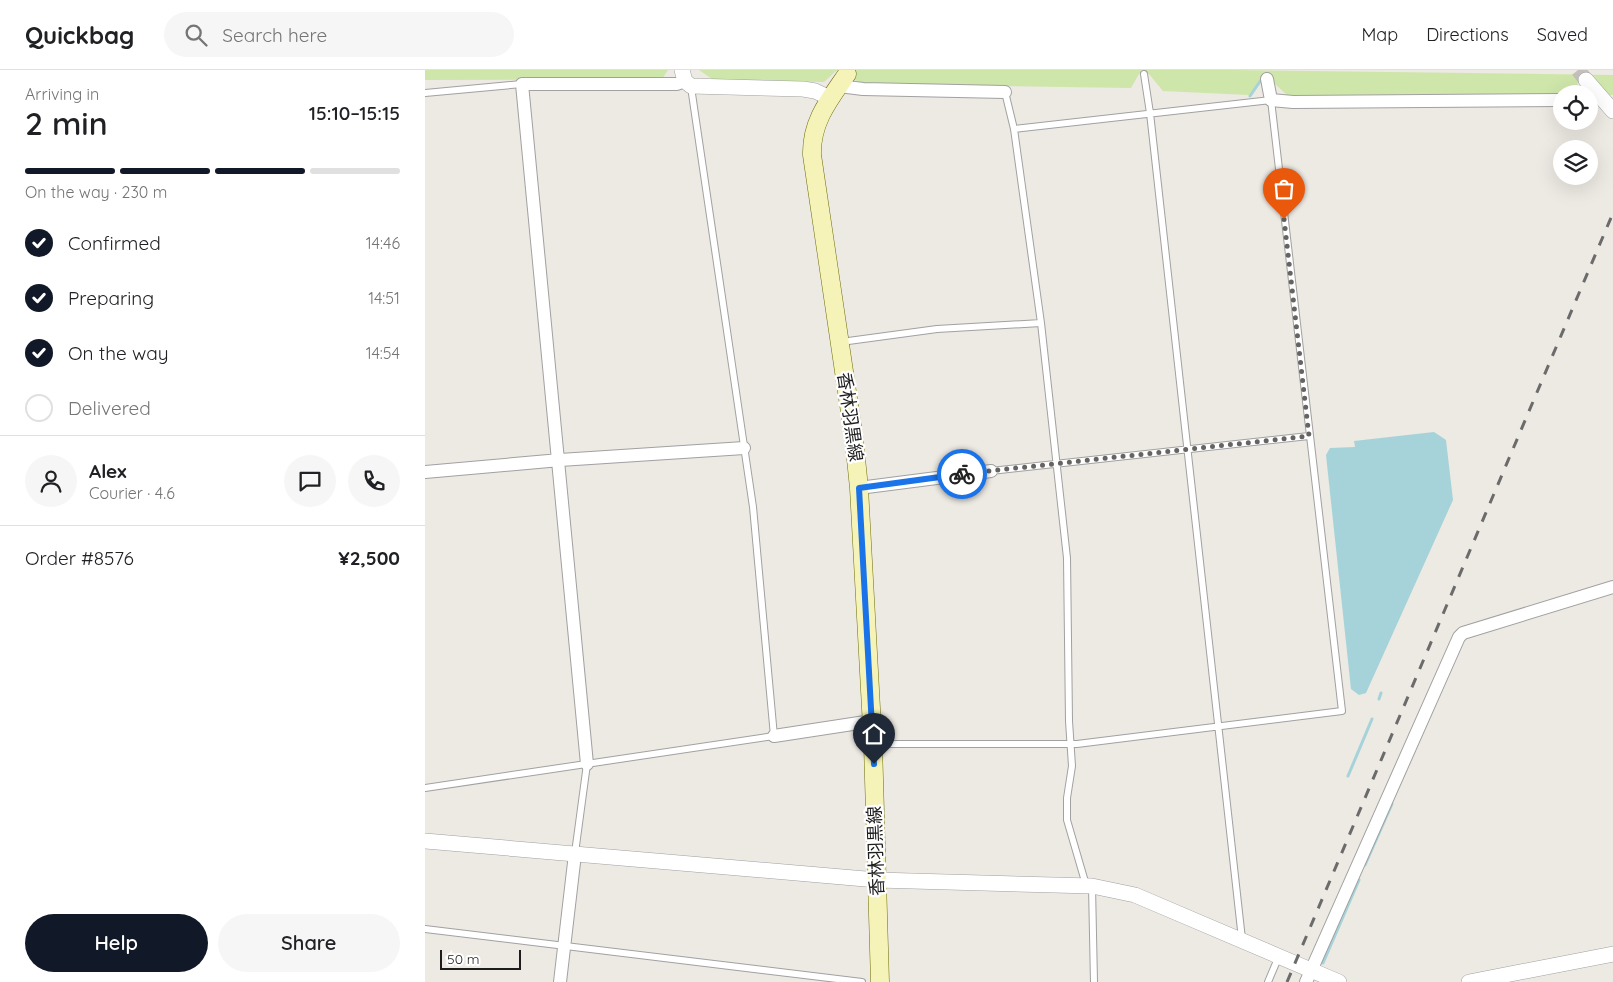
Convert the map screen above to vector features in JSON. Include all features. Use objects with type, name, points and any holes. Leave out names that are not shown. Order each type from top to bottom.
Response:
[{"type":"main road","name":"香林羽黒線","points":[[839,86],[814,128],[812,155],[854,439],[859,488],[873,744],[880,982]]},
{"type":"street","points":[[587,764],[560,460],[523,84],[677,84],[686,79],[803,89],[839,86],[863,89],[1005,92]]},
{"type":"street","points":[[1267,79],[1271,100],[1303,102],[1553,100]]},
{"type":"street","points":[[1598,98],[1613,111]]},
{"type":"street","points":[[425,472],[560,460],[744,448]]},
{"type":"street","points":[[859,488],[991,471]]},
{"type":"street","points":[[1308,976],[1459,637],[1463,633],[1613,587]]},
{"type":"street","points":[[775,736],[872,721]]},
{"type":"street","points":[[425,841],[877,880],[1089,886],[1135,896],[1279,956],[1308,976],[1339,982]]},
{"type":"street","points":[[560,982],[575,854]]},
{"type":"street","points":[[1469,982],[1522,977],[1613,954]]},
{"type":"lane","points":[[1144,74],[1150,113],[1219,728],[1241,940]]},
{"type":"lane","points":[[425,788],[775,736],[753,507],[686,79]]},
{"type":"lane","points":[[425,93],[523,84]]},
{"type":"lane","points":[[1005,92],[1015,129],[1041,323],[1067,558],[1072,766],[1067,798],[1067,820],[1089,886],[1094,982]]},
{"type":"lane","points":[[873,744],[1070,744],[1219,728],[1342,711],[1271,100],[1015,129]]},
{"type":"lane","points":[[839,342],[937,329],[1041,323]]},
{"type":"lane","points":[[991,471],[1309,436]]},
{"type":"lane","points":[[575,854],[587,764]]},
{"type":"lane","points":[[425,929],[862,982]]},
{"type":"lane","points":[[1268,982],[1279,956]]},
{"type":"green space","points":[[425,70],[668,70],[662,79],[425,80]]},
{"type":"green space","points":[[699,70],[1233,70],[1613,75],[1613,95],[1607,95],[1592,79],[1577,83],[1578,85],[1553,85],[1553,93],[1288,96],[1274,83],[1273,79],[1259,80],[1259,83],[1249,95],[1163,91],[1149,74],[1139,74],[1131,88],[862,84],[852,78],[854,75],[836,71],[824,82],[715,81]]},
{"type":"water","points":[[1434,432],[1446,440],[1453,500],[1366,693],[1359,695],[1351,689],[1326,455],[1330,448],[1355,447],[1354,441]]},
{"type":"waterway","points":[[1250,96],[1261,80]]},
{"type":"waterway","points":[[1379,699],[1381,693]]},
{"type":"waterway","points":[[1348,776],[1372,719]]},
{"type":"waterway","points":[[1365,865],[1392,804]]},
{"type":"waterway","points":[[1323,963],[1359,880]]},
{"type":"tunnel","points":[[1578,70],[1586,80]]},
{"type":"railway","points":[[1287,982],[1613,213]]},
{"type":"way so far","points":[[962,474],[1309,436],[1284,219]]},
{"type":"route","points":[[874,764],[859,488],[962,474]]}]
